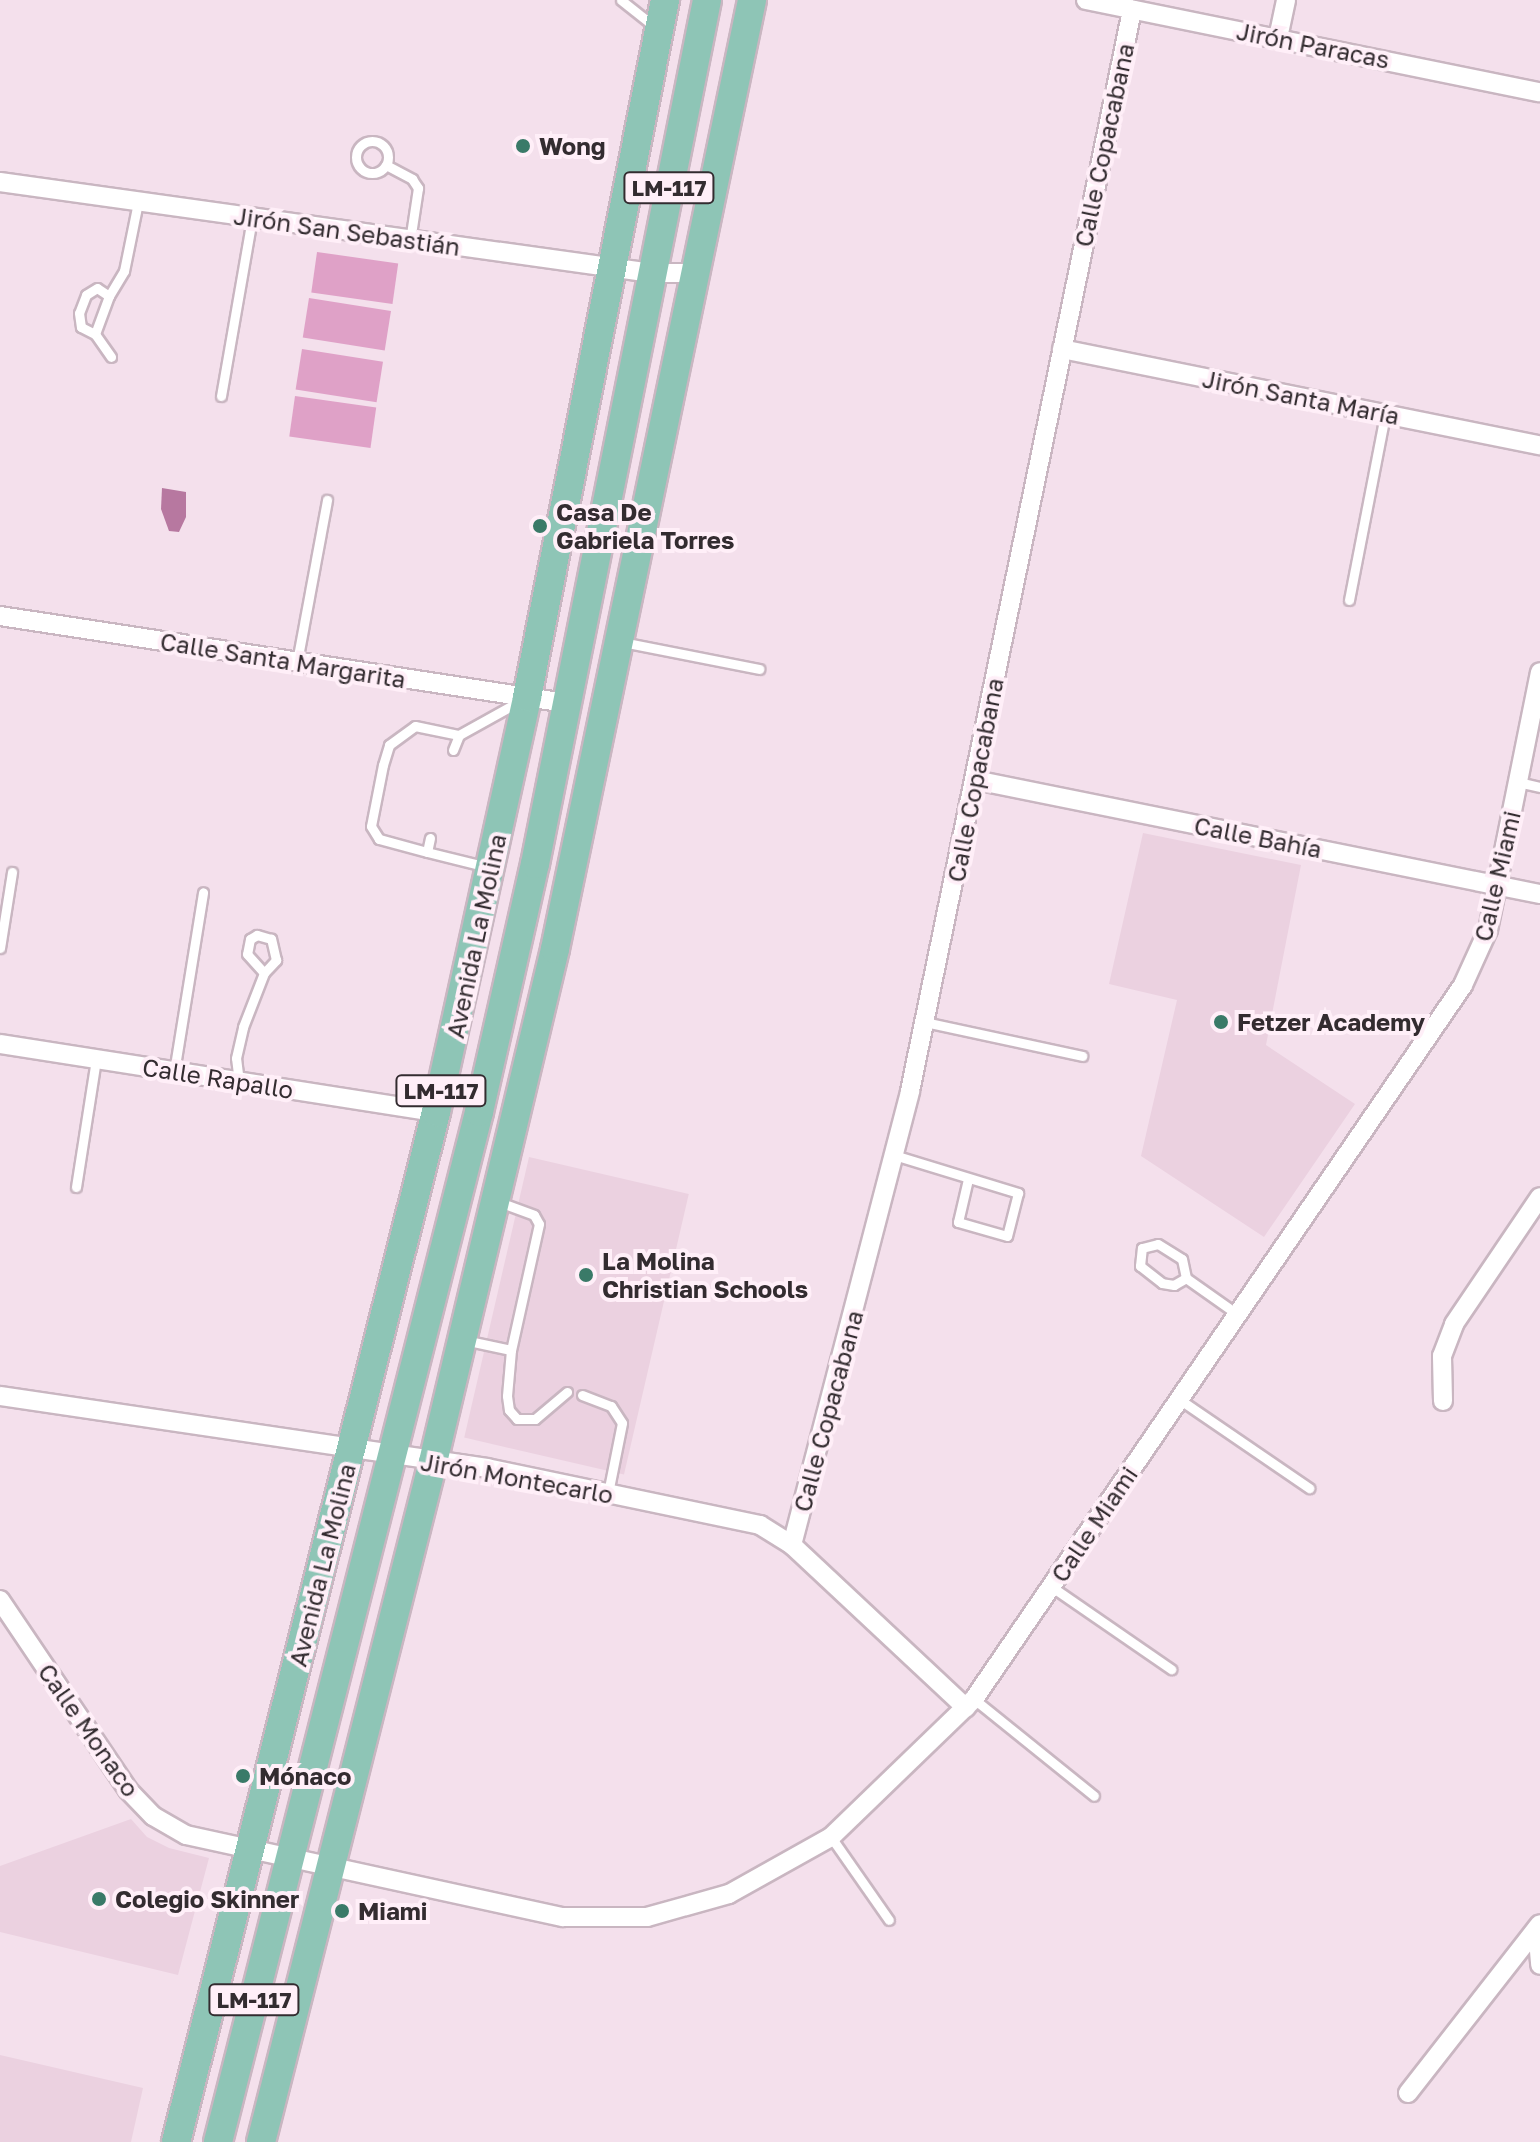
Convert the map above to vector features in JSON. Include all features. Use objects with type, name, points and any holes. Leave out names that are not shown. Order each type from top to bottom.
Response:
[{"type":"main road","name":"Avenida La Molina","points":[[176,2142],[436,1112],[527,697],[665,0]]},
{"type":"main road","name":"Avenida La Molina","points":[[218,2142],[479,1112],[566,703],[707,0]]},
{"type":"main road","name":"LM-117","points":[[261,2142],[433,1462],[495,1201],[619,642],[752,0]]},
{"type":"main road","points":[[659,29],[686,103]]},
{"type":"street","name":"Jirón Paracas","points":[[1086,0],[1540,92]]},
{"type":"street","points":[[1278,38],[1286,0]]},
{"type":"street","name":"Calle Copacabana","points":[[792,1545],[894,1155],[925,1022],[1132,10]]},
{"type":"street","name":"Jirón San Sebastián","points":[[0,182],[652,273],[695,273]]},
{"type":"street","name":"Jirón Santa María","points":[[1062,349],[1540,445]]},
{"type":"street","name":"Calle Santa Margarita","points":[[0,616],[566,703]]},
{"type":"street","name":"Calle Miami","points":[[290,1858],[563,1917],[647,1917],[729,1894],[831,1837],[970,1704],[1463,985],[1481,951],[1498,885],[1540,672]]},
{"type":"street","name":"Calle Bahía","points":[[975,780],[1540,894]]},
{"type":"street","name":"Calle Rapallo","points":[[0,1044],[436,1112]]},
{"type":"street","points":[[1443,1401],[1442,1356],[1454,1324],[1540,1197]]},
{"type":"street","name":"Jirón Montecarlo","points":[[0,1396],[433,1462],[608,1493],[760,1525],[792,1545],[970,1704]]},
{"type":"street","name":"Calle Monaco","points":[[0,1600],[140,1804],[186,1835],[290,1858]]},
{"type":"street","points":[[1539,1926],[1540,1965]]},
{"type":"street","points":[[1408,2093],[1539,1926]]},
{"type":"lane","points":[[621,0],[659,29]]},
{"type":"lane","points":[[386,165],[412,179],[418,188],[410,241]]},
{"type":"lane","points":[[95,334],[109,296],[124,271],[138,202]]},
{"type":"lane","points":[[221,396],[252,218]]},
{"type":"lane","points":[[109,296],[97,288],[86,295],[79,313],[81,327],[95,334],[111,357]]},
{"type":"lane","points":[[1349,600],[1385,414]]},
{"type":"lane","points":[[297,662],[327,500]]},
{"type":"lane","points":[[619,642],[759,669]]},
{"type":"lane","points":[[453,750],[459,735],[527,697]]},
{"type":"lane","points":[[459,735],[415,726],[389,745],[371,826],[379,839],[491,867]]},
{"type":"lane","points":[[1518,782],[1540,787]]},
{"type":"lane","points":[[427,852],[430,838]]},
{"type":"lane","points":[[0,948],[12,872]]},
{"type":"lane","points":[[174,1072],[203,892]]},
{"type":"lane","points":[[239,1082],[236,1058],[264,973]]},
{"type":"lane","points":[[925,1022],[1082,1056]]},
{"type":"lane","points":[[76,1187],[96,1059]]},
{"type":"lane","points":[[894,1155],[1012,1190],[1021,1198],[1007,1236],[958,1222],[968,1179]]},
{"type":"lane","points":[[495,1201],[534,1215],[539,1224],[511,1350],[507,1396],[509,1410],[517,1419],[535,1419],[567,1392]]},
{"type":"lane","points":[[1186,1278],[1174,1285],[1162,1283],[1140,1266],[1142,1248],[1158,1244],[1182,1259],[1186,1278],[1237,1314]]},
{"type":"lane","points":[[462,1340],[511,1350]]},
{"type":"lane","points":[[582,1395],[611,1406],[622,1423],[608,1493]]},
{"type":"lane","points":[[1179,1399],[1309,1488]]},
{"type":"lane","points":[[1052,1587],[1171,1669]]},
{"type":"lane","points":[[970,1704],[1094,1796]]},
{"type":"lane","points":[[831,1837],[889,1920]]},
{"type":"shaded area","points":[[317,252],[398,263],[392,304],[311,293]]},
{"type":"shaded area","points":[[309,298],[391,311],[385,350],[303,338]]},
{"type":"shaded area","points":[[302,349],[383,362],[377,402],[296,389]]},
{"type":"shaded area","points":[[295,396],[376,407],[370,448],[289,437]]},
{"type":"shaded area","points":[[162,488],[186,492],[186,517],[179,532],[169,531],[161,509]]},
{"type":"shaded area","name":"Fetzer Academy","points":[[1143,833],[1301,865],[1266,1045],[1355,1104],[1264,1237],[1141,1156],[1177,1000],[1109,984]]},
{"type":"shaded area","name":"La Molina Christian Schools","points":[[529,1157],[689,1194],[624,1475],[464,1438]]},
{"type":"shaded area","name":"Colegio Skinner","points":[[131,1819],[147,1837],[169,1848],[209,1858],[178,1975],[0,1932],[0,1866]]},
{"type":"shaded area","points":[[0,2055],[143,2088],[131,2142],[0,2142]]},
{"type":"place","name":"Wong","points":[[523,146]]},
{"type":"place","name":"Casa De Gabriela Torres","points":[[540,526]]},
{"type":"place","name":"Fetzer Academy","points":[[1221,1022]]},
{"type":"place","name":"La Molina Christian Schools","points":[[586,1275]]},
{"type":"place","name":"Mónaco","points":[[243,1776]]},
{"type":"place","name":"Colegio Skinner","points":[[99,1899]]},
{"type":"place","name":"Miami","points":[[342,1911]]}]
